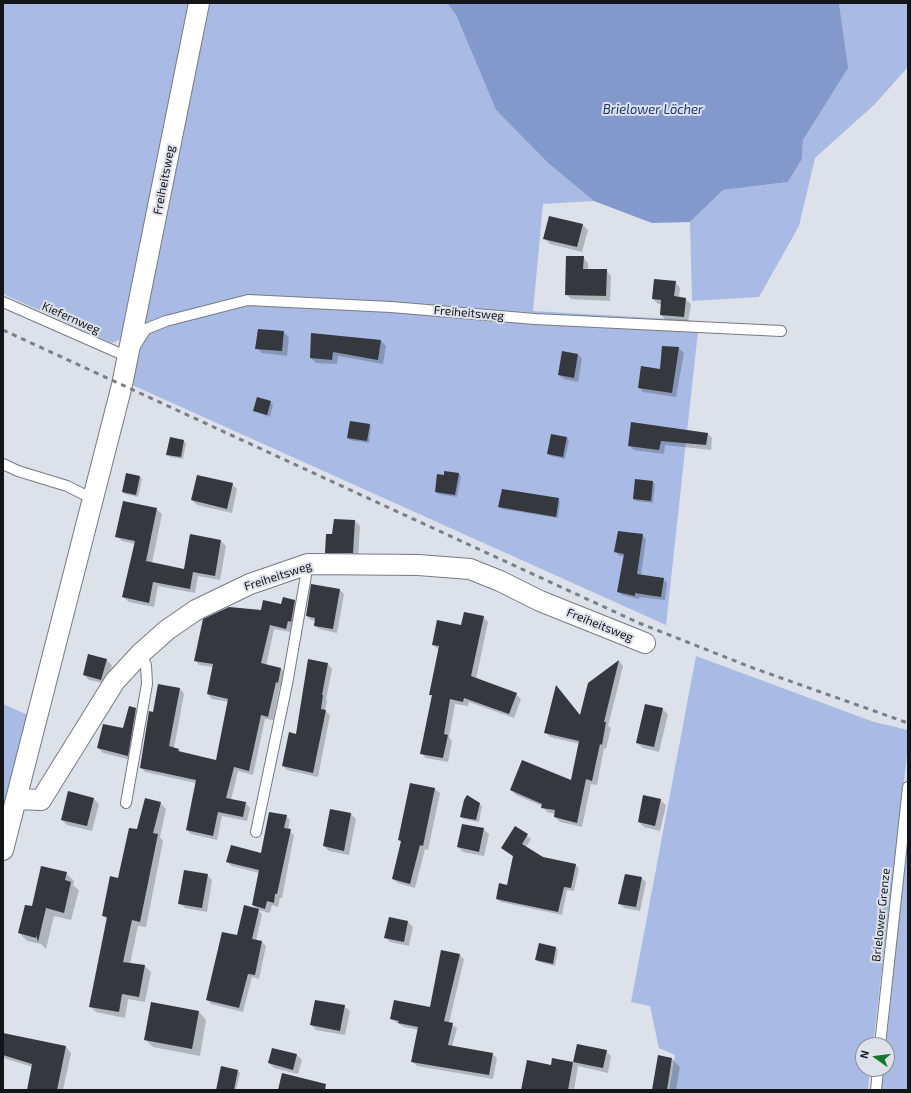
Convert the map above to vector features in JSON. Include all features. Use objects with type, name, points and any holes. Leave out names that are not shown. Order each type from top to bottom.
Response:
[{"type":"street","name":"Freiheitsweg","points":[[3,850],[122,385],[199,3]]},
{"type":"street","name":"Freiheitsweg","points":[[17,799],[41,800],[116,682],[140,654],[167,630],[196,610],[250,584],[308,564],[418,565],[470,569],[500,581],[540,601],[646,643]]},
{"type":"lane","name":"Freiheitsweg","points":[[128,357],[146,329],[166,321],[248,300],[391,307],[535,319],[781,331]]},
{"type":"lane","name":"Kiefernweg","points":[[3,302],[128,357]]},
{"type":"lane","points":[[3,464],[18,471],[67,486],[93,499]]},
{"type":"lane","points":[[256,832],[287,684],[308,564]]},
{"type":"lane","points":[[126,803],[147,684],[146,665],[140,654]]},
{"type":"lane","name":"Brielower Grenze","points":[[881,1037],[908,787]]},
{"type":"lane","points":[[876,1090],[877,1077]]},
{"type":"shaded area","points":[[3,3],[190,3],[122,339],[112,343],[3,294]]},
{"type":"shaded area","points":[[208,3],[447,3],[456,15],[496,110],[548,163],[594,201],[543,204],[533,311],[690,320],[698,331],[666,625],[130,384]]},
{"type":"shaded area","points":[[839,3],[908,3],[908,67],[874,105],[815,158],[799,226],[759,297],[692,301],[690,222],[723,190],[788,182],[802,159],[803,140],[847,68]]},
{"type":"shaded area","points":[[696,656],[874,722],[908,730],[908,747],[874,1037],[855,1037],[855,1077],[869,1077],[868,1090],[669,1090],[675,1055],[659,1048],[650,1006],[631,1002]]},
{"type":"shaded area","points":[[3,704],[28,715],[3,813]]},
{"type":"shaded area","points":[[908,833],[908,1090],[881,1090],[883,1077],[895,1077],[895,1037],[887,1037]]},
{"type":"water","name":"Brielower Löcher","points":[[447,3],[839,3],[848,68],[803,140],[802,159],[788,182],[723,190],[690,222],[652,223],[594,201],[548,163],[496,110],[456,15]]},
{"type":"building","points":[[549,216],[583,224],[577,247],[543,239]]},
{"type":"building","points":[[566,256],[584,256],[583,269],[607,269],[606,296],[565,295]]},
{"type":"building","points":[[654,279],[676,281],[674,296],[686,298],[684,317],[660,315],[661,300],[652,299]]},
{"type":"building","points":[[258,329],[284,331],[282,351],[255,349]]},
{"type":"building","points":[[311,333],[381,340],[378,360],[333,352],[332,360],[310,358]]},
{"type":"building","points":[[662,346],[679,347],[672,393],[638,388],[641,366],[660,369]]},
{"type":"building","points":[[562,351],[578,354],[574,378],[558,375]]},
{"type":"building","points":[[257,397],[271,401],[267,415],[253,411]]},
{"type":"building","points":[[350,421],[370,424],[367,441],[347,438]]},
{"type":"building","points":[[631,422],[708,433],[706,445],[661,441],[659,450],[628,446]]},
{"type":"building","points":[[551,434],[567,437],[563,457],[547,454]]},
{"type":"building","points":[[170,437],[184,440],[181,457],[166,455]]},
{"type":"building","points":[[444,471],[459,473],[455,495],[435,492],[437,474],[444,475]]},
{"type":"building","points":[[126,473],[140,476],[136,495],[122,492]]},
{"type":"building","points":[[197,475],[233,483],[227,509],[191,500]]},
{"type":"building","points":[[635,479],[653,481],[651,501],[633,499]]},
{"type":"building","points":[[502,489],[559,498],[556,517],[498,507]]},
{"type":"building","points":[[123,501],[157,508],[146,561],[184,569],[190,534],[221,540],[215,576],[193,572],[190,589],[153,582],[149,603],[122,597],[135,541],[115,537]]},
{"type":"building","points":[[334,519],[355,520],[353,553],[325,553],[326,534],[332,534]]},
{"type":"building","points":[[618,531],[643,534],[637,574],[664,578],[661,597],[635,593],[635,596],[617,592],[624,554],[614,552]]},
{"type":"building","points":[[311,584],[340,589],[333,629],[314,626],[315,618],[306,616]]},
{"type":"building","points":[[283,597],[295,600],[291,622],[288,621],[286,629],[270,625],[261,663],[281,668],[278,683],[276,682],[268,717],[261,715],[249,771],[234,767],[226,798],[246,802],[243,817],[218,812],[213,836],[186,830],[196,780],[140,768],[149,711],[153,712],[158,684],[180,688],[169,746],[179,749],[178,751],[216,760],[228,699],[207,694],[213,664],[194,661],[203,619],[229,607],[261,610],[263,600],[281,604]]},
{"type":"building","points":[[464,612],[484,616],[471,676],[517,693],[509,714],[464,698],[463,702],[450,699],[444,734],[448,735],[443,758],[420,754],[432,695],[429,695],[439,646],[432,645],[437,620],[461,625]]},
{"type":"building","points":[[88,654],[107,659],[101,680],[83,675]]},
{"type":"building","points":[[308,659],[328,663],[321,709],[326,710],[313,773],[282,766],[289,732],[296,734]]},
{"type":"building","points":[[619,660],[604,722],[606,722],[602,745],[600,744],[592,781],[586,779],[577,823],[554,817],[555,810],[541,808],[542,804],[510,790],[522,760],[571,780],[579,741],[544,733],[556,685],[580,715],[588,683]]},
{"type":"building","points":[[645,704],[663,708],[654,747],[636,743]]},
{"type":"building","points":[[129,706],[136,708],[128,756],[97,748],[103,724],[123,728]]},
{"type":"building","points":[[410,783],[435,788],[423,846],[420,845],[410,884],[392,879],[401,841],[398,840]]},
{"type":"building","points":[[68,791],[94,798],[87,826],[61,820]]},
{"type":"building","points":[[467,795],[480,803],[476,820],[460,817],[464,800]]},
{"type":"building","points":[[643,795],[661,799],[655,826],[638,822]]},
{"type":"building","points":[[145,798],[161,802],[153,833],[158,834],[140,922],[132,920],[123,962],[145,965],[139,997],[122,994],[119,1012],[89,1007],[107,917],[102,916],[110,876],[118,878],[129,828],[137,829]]},
{"type":"building","points":[[330,809],[351,813],[344,851],[323,846]]},
{"type":"building","points":[[269,812],[287,815],[284,828],[291,829],[277,894],[275,894],[274,903],[267,901],[265,909],[252,905],[259,870],[226,862],[231,845],[261,853]]},
{"type":"building","points":[[462,824],[484,828],[479,852],[457,847]]},
{"type":"building","points":[[515,826],[528,834],[522,844],[543,857],[576,864],[571,888],[564,887],[558,912],[496,899],[499,883],[507,885],[513,856],[501,848]]},
{"type":"building","points":[[41,866],[67,872],[65,880],[71,882],[64,913],[46,908],[38,942],[36,935],[36,938],[18,933],[25,905],[32,906]]},
{"type":"building","points":[[184,870],[208,874],[202,908],[178,904]]},
{"type":"building","points":[[625,874],[642,877],[636,907],[618,904]]},
{"type":"building","points":[[244,905],[259,909],[252,939],[262,941],[255,975],[248,974],[239,1008],[206,1000],[222,932],[237,935]]},
{"type":"building","points":[[389,917],[408,921],[404,942],[384,938]]},
{"type":"building","points":[[539,943],[556,947],[553,964],[535,960]]},
{"type":"building","points":[[441,950],[460,954],[444,1021],[453,1023],[448,1045],[493,1053],[489,1075],[411,1062],[418,1027],[398,1023],[399,1021],[390,1019],[394,1000],[430,1007]]},
{"type":"building","points":[[315,1000],[345,1005],[340,1031],[310,1025]]},
{"type":"building","points":[[151,1002],[199,1011],[192,1049],[144,1040]]},
{"type":"building","points":[[3,1033],[66,1046],[57,1090],[27,1090],[32,1064],[3,1055]]},
{"type":"building","points":[[577,1044],[607,1050],[603,1068],[573,1062]]},
{"type":"building","points":[[272,1048],[297,1054],[293,1070],[268,1063]]},
{"type":"building","points":[[658,1055],[672,1058],[667,1090],[652,1090]]},
{"type":"building","points":[[552,1058],[573,1062],[568,1090],[521,1090],[527,1060],[551,1065]]},
{"type":"building","points":[[221,1066],[238,1070],[234,1090],[216,1090]]},
{"type":"building","points":[[282,1073],[326,1084],[325,1090],[278,1090]]},
{"type":"railway","points":[[3,330],[639,623],[753,668],[908,723]]}]
